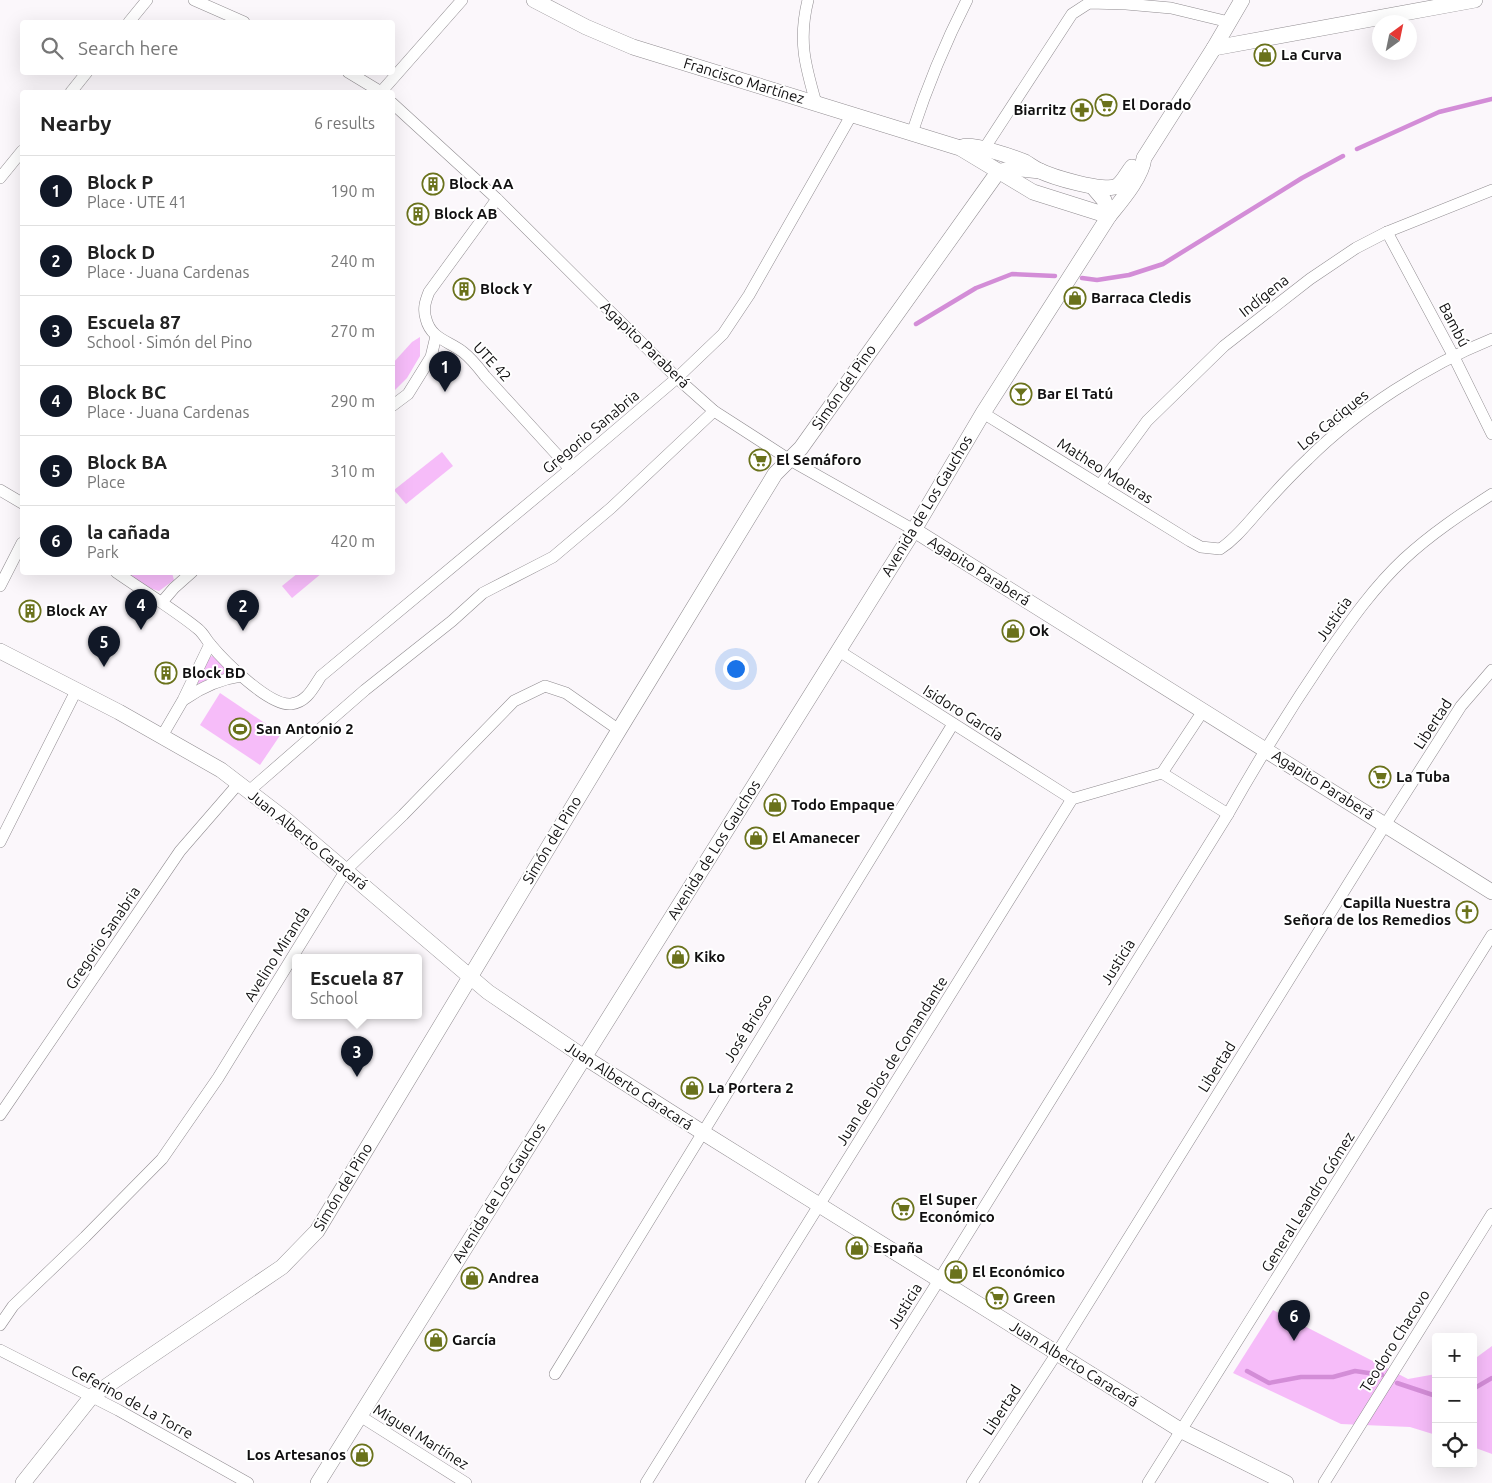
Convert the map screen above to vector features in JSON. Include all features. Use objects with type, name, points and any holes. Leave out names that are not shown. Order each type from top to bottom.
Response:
[{"type":"street","points":[[131,20],[147,0]]},
{"type":"street","points":[[194,0],[239,20]]},
{"type":"street","points":[[383,90],[462,0]]},
{"type":"street","name":"Francisco Martínez","points":[[534,0],[586,27],[633,47],[960,148],[1033,192],[1109,216]]},
{"type":"street","points":[[808,0],[804,18],[803,47],[805,65],[816,103]]},
{"type":"street","points":[[912,133],[922,101],[946,40],[967,0]]},
{"type":"street","name":"Avenida de Los Gauchos","points":[[318,1483],[839,652],[983,413],[1143,166],[1144,158],[1214,48],[1242,0]]},
{"type":"street","points":[[1214,48],[1475,0]]},
{"type":"street","points":[[984,149],[1072,14],[1089,3],[1127,2],[1171,8],[1229,22]]},
{"type":"street","points":[[73,90],[85,75]]},
{"type":"street","points":[[353,75],[378,90]]},
{"type":"street","name":"Agapito Paraberá","points":[[395,106],[497,199],[677,378],[714,410],[790,460],[914,530],[1492,892]]},
{"type":"street","name":"Gregorio Sanabria","points":[[241,676],[278,702],[291,704],[304,700],[321,676],[677,378],[723,334],[749,295],[852,114]]},
{"type":"street","name":"Francisco Martínez","points":[[960,148],[966,146],[984,149],[1024,162],[1040,171],[1093,187]]},
{"type":"street","points":[[0,178],[20,153]]},
{"type":"street","name":"Avenida de Los Gauchos","points":[[1093,187],[1105,189],[1117,186],[1136,162],[1144,158]]},
{"type":"street","points":[[998,172],[1014,168],[1040,171]]},
{"type":"street","name":"Simón del Pino","points":[[23,1483],[92,1396],[282,1267],[302,1249],[317,1231],[618,730],[775,474],[801,448],[998,172]]},
{"type":"street","points":[[1093,187],[1104,200],[1109,216]]},
{"type":"street","name":"Indígena","points":[[1100,485],[1147,421],[1224,346],[1310,279],[1356,248],[1387,232],[1492,190]]},
{"type":"street","points":[[395,404],[408,394],[431,356],[436,336],[428,328],[424,312],[424,303],[429,292],[497,199]]},
{"type":"street","name":"Bambú","points":[[1387,232],[1454,357],[1492,434]]},
{"type":"street","name":"UTE 42","points":[[436,336],[462,351],[472,360],[570,469]]},
{"type":"street","name":"Los Caciques","points":[[1213,549],[1220,549],[1231,542],[1309,458],[1348,424],[1397,389],[1454,357],[1492,339]]},
{"type":"street","name":"Gregorio Sanabria","points":[[0,1116],[180,852],[244,787],[452,622],[483,593],[553,558],[611,508],[714,410]]},
{"type":"street","name":"Matheo Moleras","points":[[983,413],[1190,541],[1201,547],[1213,549]]},
{"type":"street","points":[[0,490],[20,501]]},
{"type":"street","name":"Justicia","points":[[811,1483],[1228,814],[1265,750],[1304,688],[1359,608],[1403,560],[1435,532],[1492,494]]},
{"type":"street","points":[[0,586],[20,547]]},
{"type":"street","points":[[121,575],[162,602],[200,631],[241,676]]},
{"type":"street","points":[[162,602],[189,575]]},
{"type":"street","points":[[162,736],[183,700],[210,644]]},
{"type":"street","name":"Juan Alberto Caracará","points":[[0,651],[119,712],[221,770],[346,870],[488,992],[584,1057],[1182,1431],[1286,1483]]},
{"type":"street","name":"Isidoro García","points":[[839,652],[1072,799]]},
{"type":"street","name":"Libertad","points":[[972,1483],[1057,1353],[1461,706],[1492,670]]},
{"type":"street","points":[[183,700],[225,678],[241,676]]},
{"type":"street","name":"Avelino Miranda","points":[[294,954],[346,870],[404,815],[514,701],[544,686],[566,693],[618,730]]},
{"type":"street","points":[[0,842],[76,691]]},
{"type":"street","points":[[1072,799],[1162,774],[1203,711]]},
{"type":"street","name":"José Brioso","points":[[555,1374],[953,724]]},
{"type":"street","points":[[1162,774],[1228,814]]},
{"type":"street","name":"Juan de Dios de Comandante","points":[[646,1483],[1072,799]]},
{"type":"street","name":"General Leandro Gómez","points":[[1148,1483],[1492,935]]},
{"type":"street","name":"Avelino Miranda","points":[[0,1325],[13,1306],[162,1159],[218,1078],[292,958]]},
{"type":"street","name":"Teodoro Chacovo","points":[[1324,1483],[1492,1214]]},
{"type":"street","name":"Ceferino de La Torre","points":[[0,1350],[92,1396],[248,1483]]},
{"type":"street","name":"Miguel Martínez","points":[[360,1416],[466,1483]]},
{"type":"shaded area","points":[[420,337],[420,356],[407,378],[395,390],[395,361],[412,342]]},
{"type":"shaded area","points":[[442,452],[453,466],[406,504],[395,489]]},
{"type":"shaded area","points":[[131,575],[173,575],[174,580],[159,591],[149,588]]},
{"type":"shaded area","points":[[296,575],[320,575],[292,598],[282,586]]},
{"type":"shaded area","points":[[212,656],[225,668],[224,674],[198,684],[197,682]]},
{"type":"shaded area","name":"San Antonio 2","points":[[220,693],[281,734],[260,765],[200,725]]},
{"type":"shaded area","points":[[1273,1310],[1408,1379],[1432,1375],[1432,1434],[1410,1427],[1341,1424],[1233,1373]]},
{"type":"shaded area","points":[[1492,1346],[1492,1454],[1477,1448],[1477,1357]]},
{"type":"waterway","points":[[1357,149],[1439,112],[1492,99]]},
{"type":"waterway","points":[[1082,278],[1097,280],[1129,275],[1163,264],[1302,178],[1343,156]]},
{"type":"waterway","points":[[916,324],[976,288],[1012,274],[1055,276]]},
{"type":"waterway","points":[[1247,1371],[1269,1383],[1301,1377],[1333,1377],[1355,1371],[1382,1375]]},
{"type":"waterway","points":[[1477,1387],[1492,1378]]},
{"type":"waterway","points":[[1397,1383],[1432,1395]]},
{"type":"place","name":"La Curva","points":[[1265,55]]},
{"type":"place","name":"El Dorado","points":[[1106,105]]},
{"type":"place","name":"Biarritz","points":[[1082,110]]},
{"type":"place","name":"Block AA","points":[[433,184]]},
{"type":"place","name":"Block AB","points":[[418,214]]},
{"type":"place","name":"Block Y","points":[[464,289]]},
{"type":"place","name":"Barraca Cledis","points":[[1075,298]]},
{"type":"place","name":"Block P","points":[[445,392]]},
{"type":"place","name":"Bar El Tatú","points":[[1021,394]]},
{"type":"place","name":"El Semáforo","points":[[760,460]]},
{"type":"place","name":"Block AY","points":[[30,611]]},
{"type":"place","name":"Block BC","points":[[141,630]]},
{"type":"place","name":"Block D","points":[[243,631]]},
{"type":"place","name":"Ok","points":[[1013,631]]},
{"type":"place","name":"Block BA","points":[[104,667]]},
{"type":"place","name":"Block BD","points":[[166,673]]},
{"type":"place","name":"San Antonio 2","points":[[240,729]]},
{"type":"place","name":"La Tuba","points":[[1380,777]]},
{"type":"place","name":"Todo Empaque","points":[[775,805]]},
{"type":"place","name":"El Amanecer","points":[[756,838]]},
{"type":"place","name":"Capilla Nuestra Señora de los Remedios","points":[[1467,912]]},
{"type":"place","name":"Kiko","points":[[678,957]]},
{"type":"place","name":"Escuela 87","points":[[357,1077]]},
{"type":"place","name":"La Portera 2","points":[[692,1088]]},
{"type":"place","name":"El Super Económico","points":[[903,1209]]},
{"type":"place","name":"España","points":[[857,1248]]},
{"type":"place","name":"El Económico","points":[[956,1272]]},
{"type":"place","name":"Andrea","points":[[472,1278]]},
{"type":"place","name":"Green","points":[[997,1298]]},
{"type":"place","name":"García","points":[[436,1340]]},
{"type":"place","name":"la cañada","points":[[1294,1341]]},
{"type":"place","name":"Los Artesanos","points":[[362,1455]]}]
